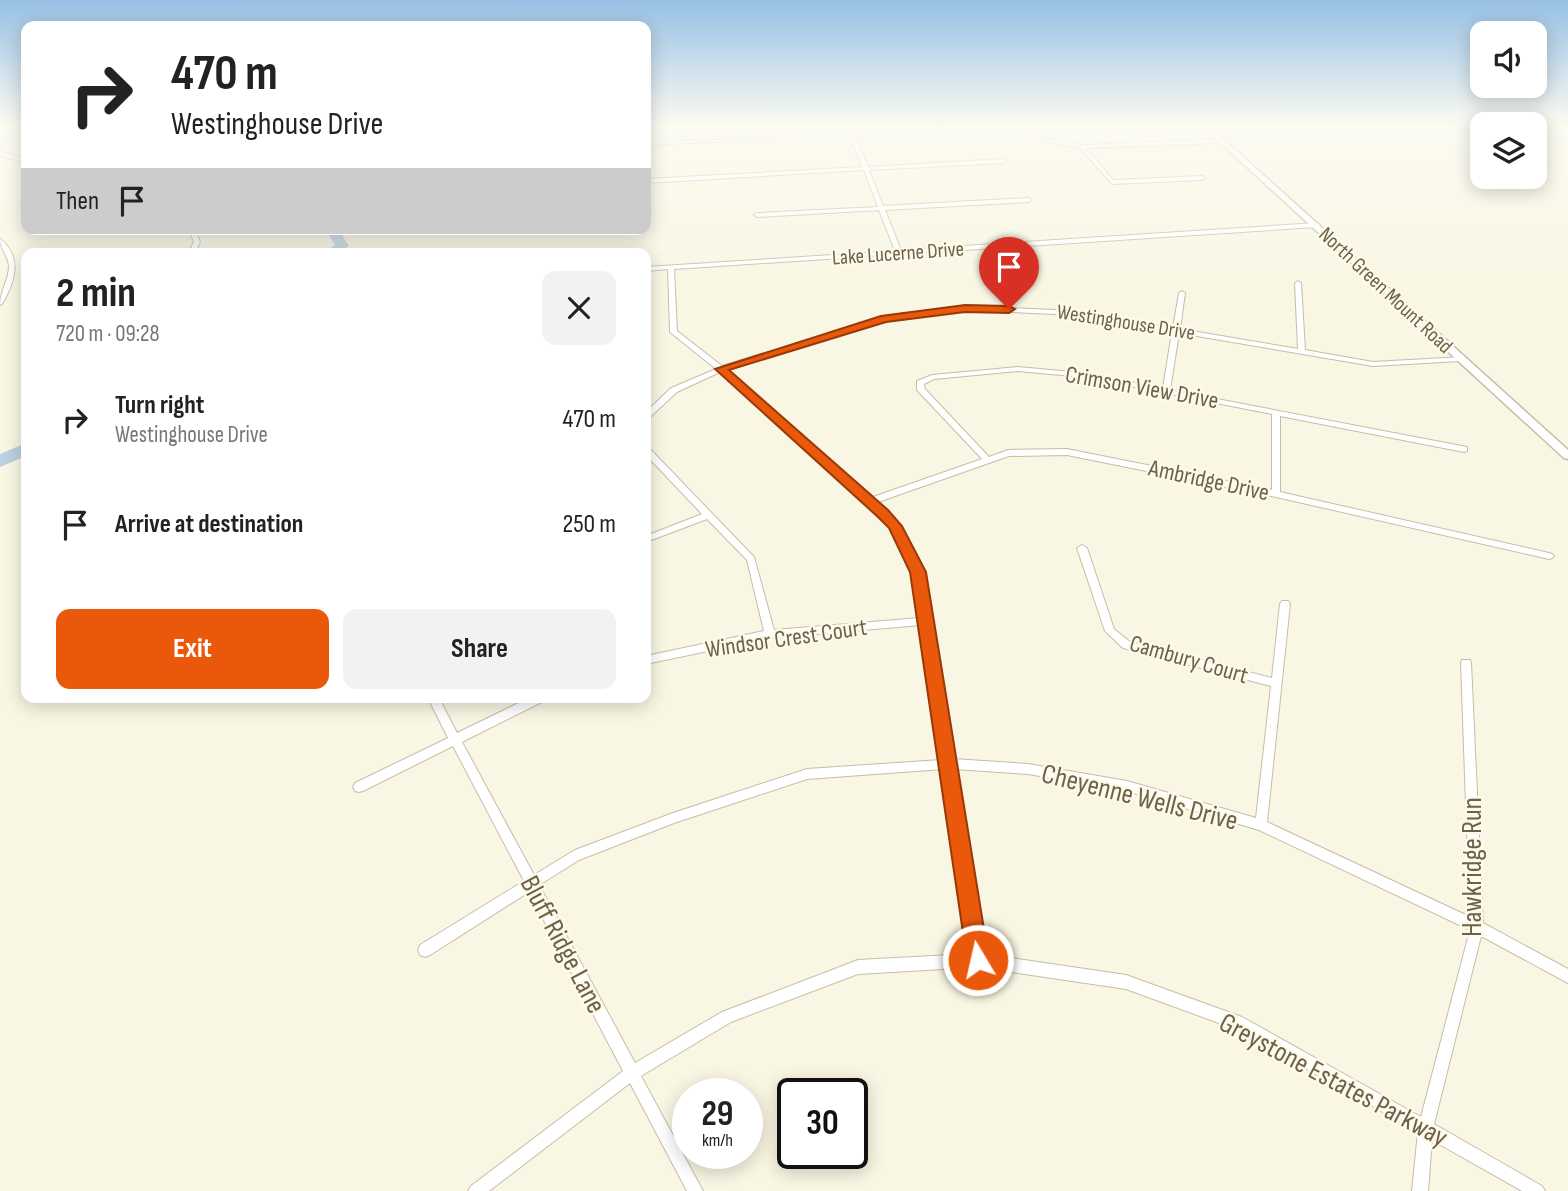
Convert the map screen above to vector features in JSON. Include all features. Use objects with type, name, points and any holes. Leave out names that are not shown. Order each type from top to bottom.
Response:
[{"type":"street","points":[[871,181],[899,253]]},
{"type":"street","points":[[1111,181],[1144,181]]},
{"type":"street","name":"North Green Mount Road","points":[[1267,181],[1568,456]]},
{"type":"street","points":[[757,215],[1029,200]]},
{"type":"street","name":"Lake Lucerne Drive","points":[[651,270],[1317,225]]},
{"type":"street","points":[[0,240],[7,248],[13,263],[9,286],[0,303]]},
{"type":"street","points":[[671,268],[674,332],[721,369],[872,501],[895,526],[918,572],[978,960]]},
{"type":"street","points":[[1298,283],[1302,352]]},
{"type":"street","points":[[1166,390],[1182,293]]},
{"type":"street","name":"Westinghouse Drive","points":[[651,411],[674,390],[721,369],[885,318],[965,308],[1053,310],[1373,364],[1460,359]]},
{"type":"street","name":"Crimson View Drive","points":[[987,458],[921,390],[920,383],[932,377],[1018,369],[1083,375],[1464,449]]},
{"type":"street","points":[[1276,413],[1276,494]]},
{"type":"street","name":"Ambridge Drive","points":[[872,501],[987,458],[1019,451],[1066,452],[1276,494],[1549,556]]},
{"type":"street","points":[[651,455],[751,559],[770,635]]},
{"type":"street","points":[[651,537],[708,515]]},
{"type":"street","name":"Cambury Court","points":[[1082,548],[1110,631],[1127,645],[1275,683]]},
{"type":"street","points":[[1261,825],[1285,604]]},
{"type":"street","name":"Windsor Crest Court","points":[[651,659],[770,635],[926,621]]},
{"type":"street","name":"Hawkridge Run","points":[[1420,1191],[1426,1127],[1476,927],[1466,663]]},
{"type":"street","name":"Bluff Ridge Lane","points":[[435,703],[695,1191]]},
{"type":"street","points":[[359,787],[530,703]]},
{"type":"street","name":"Cheyenne Wells Drive","points":[[425,950],[575,856],[673,818],[807,774],[947,764],[1028,769],[1127,786],[1261,825],[1476,927],[1568,976]]},
{"type":"street","name":"Greystone Estates Parkway","points":[[476,1191],[632,1073],[727,1017],[858,967],[978,960],[1126,982],[1242,1024],[1537,1191]]},
{"type":"waterway","points":[[336,235],[342,246],[338,248]]},
{"type":"waterway","points":[[0,461],[21,451]]},
{"type":"route","points":[[978,960],[918,572],[895,526],[872,501],[721,369],[885,318],[965,308],[1009,309]]}]
